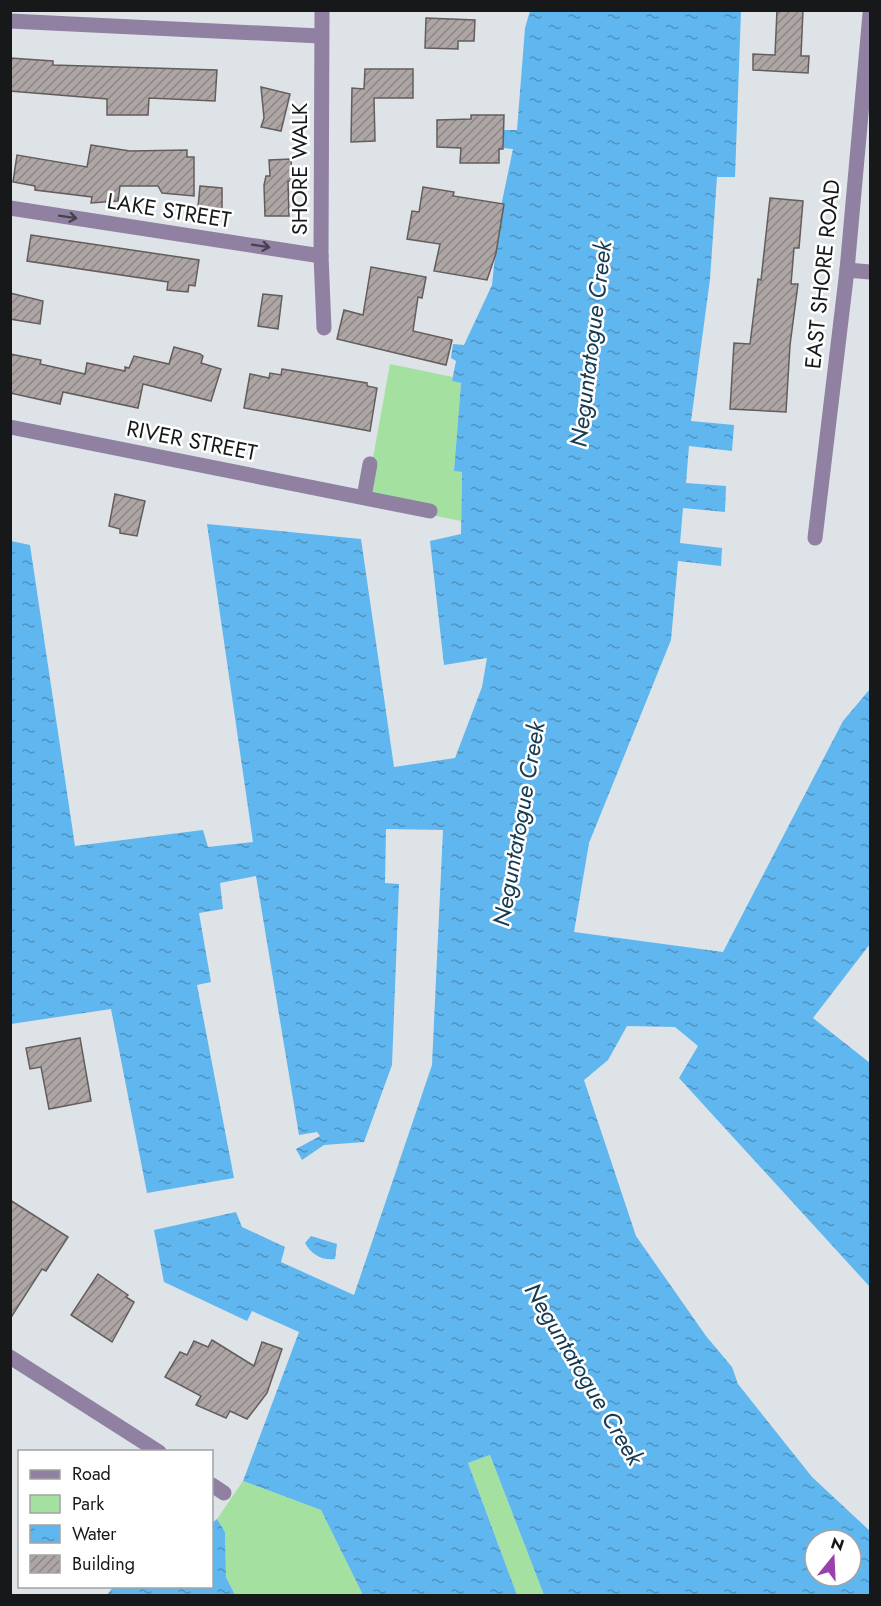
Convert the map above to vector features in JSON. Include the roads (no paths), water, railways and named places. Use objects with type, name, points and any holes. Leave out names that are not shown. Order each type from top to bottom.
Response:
[{"type":"street","name":"SHORE WALK","points":[[322,10],[320,36],[321,256],[324,328]]},
{"type":"street","name":"EAST SHORE ROAD","points":[[815,538],[847,270],[870,14]]},
{"type":"street","points":[[10,21],[320,36]]},
{"type":"street","name":"LAKE STREET","points":[[10,208],[321,256]]},
{"type":"street","points":[[847,270],[870,272]]},
{"type":"street","name":"RIVER STREET","points":[[10,427],[430,511]]},
{"type":"street","points":[[364,497],[370,464]]},
{"type":"street","points":[[10,1357],[156,1450]]},
{"type":"water","name":"Neguntatogue Creek","points":[[530,11],[741,11],[735,177],[717,177],[710,279],[691,421],[734,425],[732,451],[689,446],[686,483],[726,486],[725,512],[683,508],[680,543],[722,548],[721,566],[678,561],[671,640],[589,843],[574,932],[723,952],[843,721],[870,689],[870,944],[813,1018],[870,1063],[870,1287],[679,1078],[698,1046],[675,1027],[627,1026],[608,1060],[584,1080],[636,1236],[706,1336],[732,1367],[738,1384],[812,1477],[870,1531],[870,1595],[544,1595],[490,1455],[468,1463],[517,1595],[363,1595],[321,1510],[243,1481],[299,1332],[252,1311],[247,1321],[164,1282],[154,1230],[236,1212],[242,1227],[285,1247],[281,1262],[354,1295],[432,1065],[443,830],[386,829],[385,883],[399,884],[392,1065],[364,1142],[324,1145],[302,1160],[296,1149],[320,1136],[317,1132],[299,1135],[256,876],[220,883],[223,909],[199,913],[211,982],[197,985],[234,1178],[147,1193],[111,1009],[11,1024],[11,541],[30,545],[75,846],[203,830],[208,847],[253,842],[207,524],[361,539],[394,767],[455,758],[482,687],[487,658],[444,665],[430,541],[461,534],[462,472],[454,471],[461,383],[452,381],[456,361],[451,358],[453,344],[464,345],[492,285],[499,216],[513,149],[504,148],[504,130],[517,130],[525,28]]},
{"type":"water","points":[[311,1236],[337,1244],[335,1259],[321,1258],[310,1250],[305,1243]]},
{"type":"water","points":[[217,1519],[225,1532],[226,1577],[235,1595],[107,1595],[112,1588],[213,1588],[213,1522]]}]
